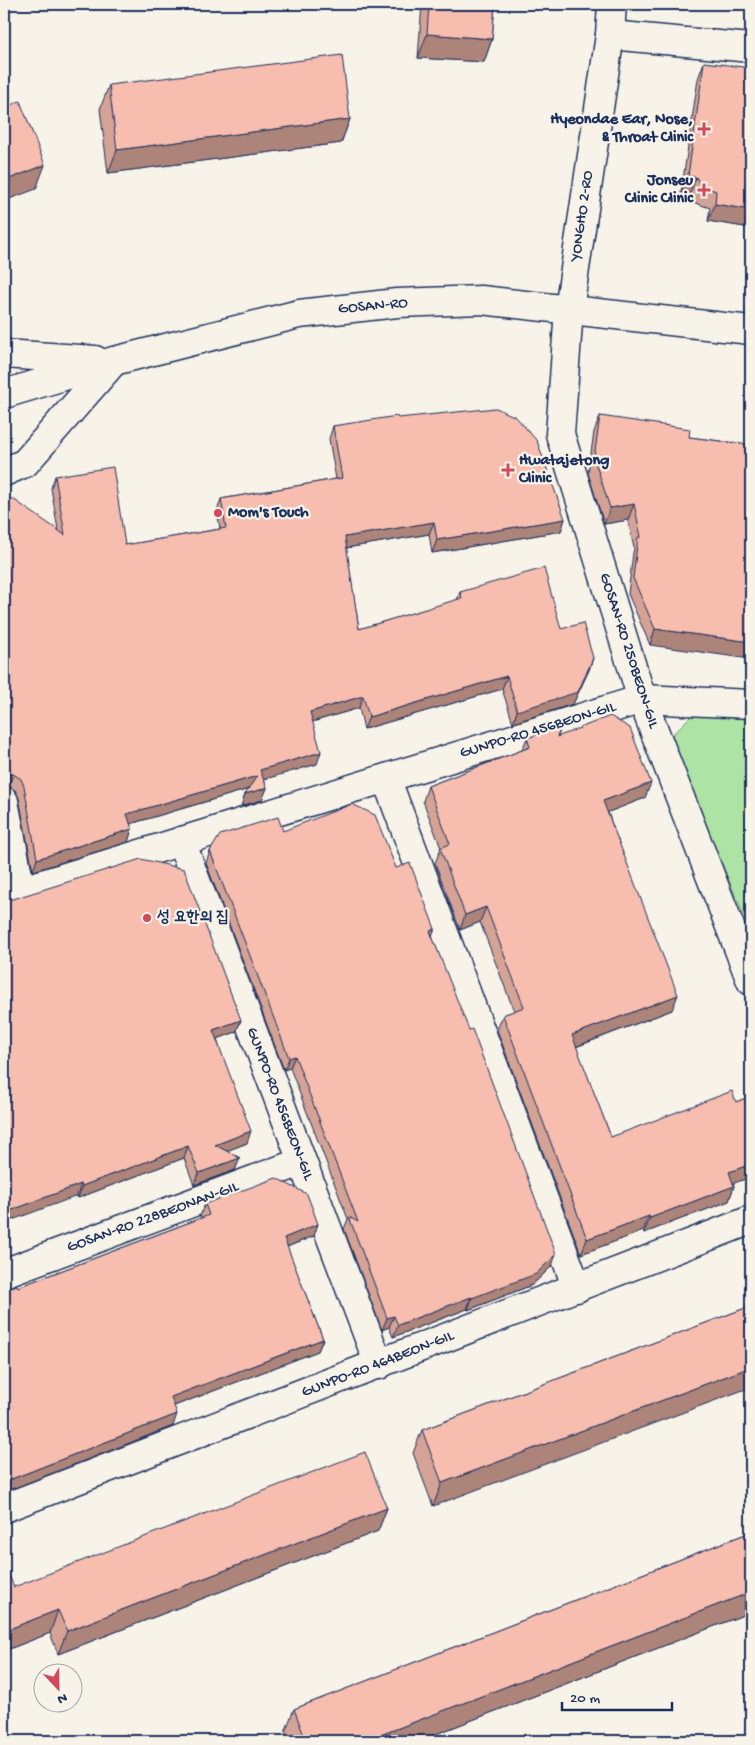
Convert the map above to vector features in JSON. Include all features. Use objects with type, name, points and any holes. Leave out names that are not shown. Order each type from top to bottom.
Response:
[{"type":"street","name":"YONGHO 2-RO","points":[[569,310],[610,35],[612,4]]},
{"type":"street","points":[[610,35],[751,48]]},
{"type":"street","name":"GOSAN-RO","points":[[4,394],[114,361],[299,314],[397,303],[481,300],[751,330]]},
{"type":"street","name":"GOSAN-RO 250BEON-GIL","points":[[569,310],[560,434],[642,699],[751,981]]},
{"type":"street","points":[[4,354],[114,361]]},
{"type":"street","points":[[4,472],[25,463],[114,361]]},
{"type":"street","name":"GUNPO-RO 456BEON-GIL","points":[[12,894],[642,699],[751,704]]},
{"type":"street","points":[[386,778],[577,1288]]},
{"type":"street","points":[[4,801],[12,894]]},
{"type":"street","name":"GUNPO-RO 456BEON-GIL","points":[[181,842],[378,1365]]},
{"type":"street","name":"GOSAN-RO 228BEONAN-GIL","points":[[4,1274],[301,1162]]},
{"type":"street","name":"GUNPO-RO 464BEON-GIL","points":[[4,1508],[751,1220]]},
{"type":"green space","points":[[693,714],[751,717],[751,933],[669,738]]},
{"type":"building","points":[[429,4],[495,4],[492,39],[427,34]]},
{"type":"building","points":[[342,55],[350,119],[117,150],[109,85]]},
{"type":"building","points":[[704,62],[751,68],[751,210],[715,204],[716,191],[701,186],[696,177],[688,176]]},
{"type":"building","points":[[20,101],[45,165],[4,181],[4,108]]},
{"type":"building","points":[[496,408],[516,417],[537,441],[565,519],[437,540],[434,522],[345,537],[359,629],[462,598],[460,592],[544,568],[561,629],[583,623],[593,658],[578,692],[517,711],[507,676],[369,717],[363,696],[310,712],[321,752],[260,770],[267,788],[245,794],[257,776],[127,814],[132,829],[37,859],[24,786],[21,779],[13,774],[4,774],[4,500],[13,499],[65,535],[55,476],[113,467],[125,545],[226,528],[221,499],[342,478],[333,426],[397,416],[398,418]]},
{"type":"building","points":[[600,416],[690,429],[689,437],[751,445],[751,642],[655,629],[633,578],[638,537],[641,537],[634,504],[610,508],[594,458]]},
{"type":"building","points":[[610,716],[630,728],[651,783],[603,801],[678,995],[572,1035],[611,1137],[732,1091],[736,1102],[751,1096],[751,1164],[729,1172],[734,1186],[650,1218],[649,1216],[587,1239],[503,1015],[524,1007],[486,907],[465,915],[440,848],[450,844],[428,786],[530,747],[527,738],[561,727],[557,737]]},
{"type":"building","points":[[352,804],[375,815],[396,868],[410,863],[435,929],[430,931],[469,1030],[472,1029],[556,1254],[536,1274],[398,1325],[394,1316],[387,1318],[349,1217],[358,1222],[295,1056],[289,1058],[210,851],[220,835],[278,817],[283,831]]},
{"type":"building","points":[[4,848],[7,868],[4,870]]},
{"type":"building","points":[[141,859],[184,869],[241,1020],[213,1030],[251,1131],[215,1145],[240,1158],[199,1173],[188,1146],[4,1213],[4,899],[13,899]]},
{"type":"building","points":[[276,1178],[307,1194],[318,1224],[284,1238],[323,1339],[171,1397],[177,1414],[4,1482],[4,1290],[17,1285],[18,1287],[209,1215],[205,1204]]},
{"type":"building","points":[[751,1306],[751,1367],[442,1483],[422,1430]]},
{"type":"building","points":[[365,1452],[387,1508],[67,1631],[58,1610],[4,1631],[4,1575],[8,1573],[14,1587]]},
{"type":"building","points":[[751,1532],[751,1592],[365,1741],[306,1741],[294,1709]]},
{"type":"place","name":"Hyeondae Ear, Nose, & Throat Clinic","points":[[704,129]]},
{"type":"place","name":"Jonseu Clinic Clinic","points":[[704,190]]},
{"type":"place","name":"Hwatajetong Clinic","points":[[508,470]]},
{"type":"place","name":"Mom's Touch","points":[[218,513]]},
{"type":"place","name":"성 요한의 집","points":[[147,918]]}]
